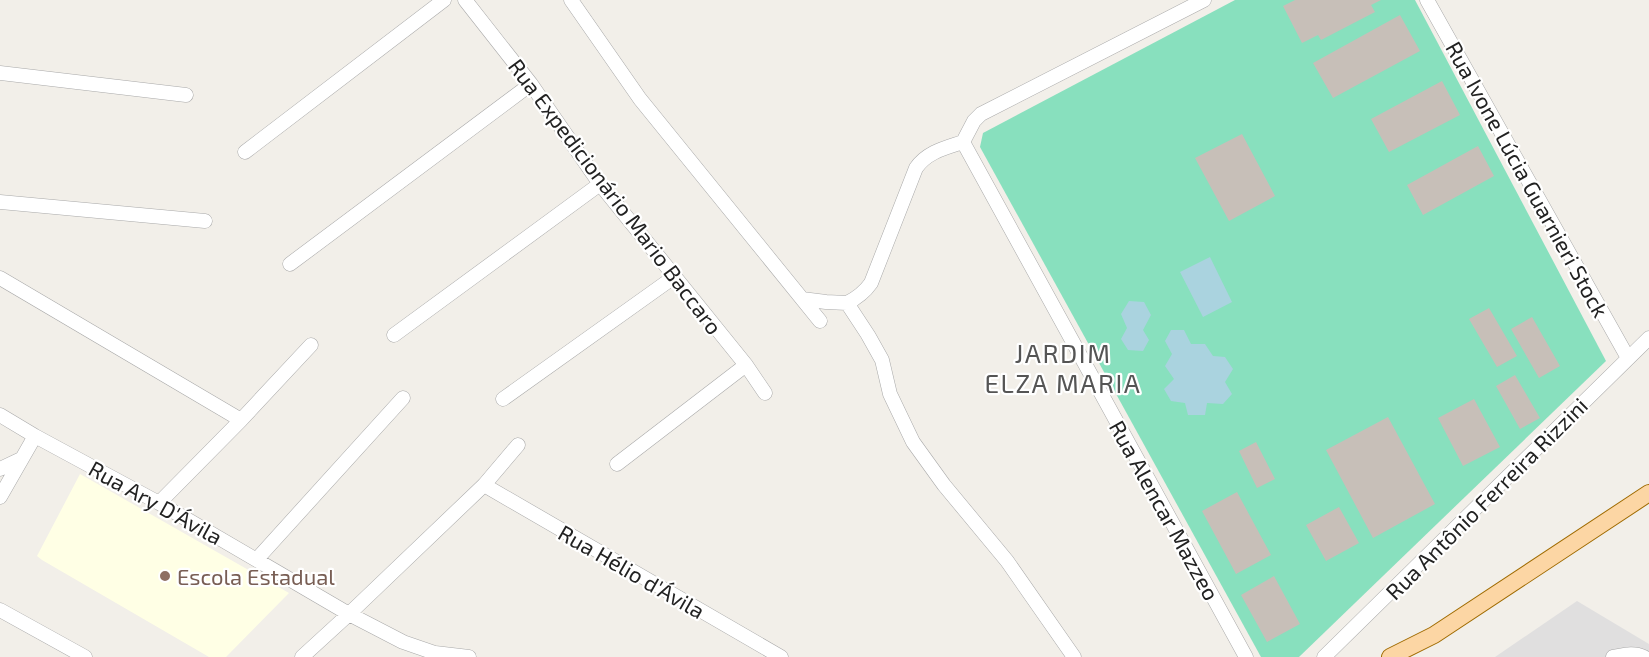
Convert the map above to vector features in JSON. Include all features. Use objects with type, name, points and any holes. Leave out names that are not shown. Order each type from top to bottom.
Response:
[{"type":"main road","points":[[1409,657],[1434,636],[1649,493]]},
{"type":"main road","points":[[1390,657],[1434,636]]},
{"type":"street","points":[[245,152],[444,0]]},
{"type":"street","name":"Rua Expedicionário Mario Baccaro","points":[[465,0],[531,84],[600,184],[746,365],[765,393]]},
{"type":"street","points":[[571,0],[640,99],[820,321]]},
{"type":"street","points":[[802,299],[847,303],[865,291],[871,283],[916,168],[929,154],[963,142],[974,121],[981,114],[1204,0]]},
{"type":"street","name":"Rua Ivone Lúcia Guarnieri Stock","points":[[1427,0],[1628,358]]},
{"type":"street","points":[[0,73],[186,95]]},
{"type":"street","points":[[290,264],[531,84]]},
{"type":"street","name":"Rua Alencar Mazzeo","points":[[963,142],[1246,657]]},
{"type":"street","points":[[394,335],[600,184]]},
{"type":"street","points":[[0,202],[205,221]]},
{"type":"street","points":[[502,399],[674,277]]},
{"type":"street","points":[[0,278],[241,420]]},
{"type":"street","points":[[847,303],[882,360],[890,394],[913,442],[944,485],[1007,561],[1074,657]]},
{"type":"street","name":"Rua Antônio Ferreira Rizzini","points":[[1324,657],[1649,338]]},
{"type":"street","points":[[159,503],[311,345]]},
{"type":"street","points":[[617,464],[746,365]]},
{"type":"street","points":[[257,559],[403,398]]},
{"type":"street","name":"Rua Ary D'Ávila","points":[[0,415],[159,503],[349,614],[403,642],[436,655]]},
{"type":"street","points":[[0,497],[35,436]]},
{"type":"street","points":[[302,657],[484,485],[518,445]]},
{"type":"street","points":[[0,469],[21,459]]},
{"type":"street","name":"Rua Hélio d'Ávila","points":[[484,485],[781,657]]},
{"type":"street","points":[[0,610],[85,657]]},
{"type":"street","points":[[1613,657],[1630,654],[1644,657]]},
{"type":"street","points":[[436,655],[469,657]]},
{"type":"shaded area","name":"Escola Estadual","points":[[80,474],[289,593],[226,657],[209,657],[37,556]]},
{"type":"shaded area","points":[[1577,601],[1649,644],[1649,657],[1495,657]]},
{"type":"green space","points":[[1235,0],[1415,0],[1606,361],[1299,657],[1261,657],[980,147],[983,133]]},
{"type":"water","points":[[1210,257],[1232,302],[1203,317],[1180,272]]},
{"type":"water","points":[[1129,301],[1144,302],[1151,315],[1143,330],[1149,340],[1143,351],[1128,350],[1121,339],[1127,328],[1121,314]]},
{"type":"water","points":[[1171,330],[1184,330],[1191,344],[1205,344],[1213,356],[1225,357],[1233,369],[1225,382],[1232,394],[1223,404],[1207,403],[1205,415],[1188,415],[1185,403],[1171,401],[1164,389],[1174,379],[1165,366],[1172,354],[1165,341]]},
{"type":"building","points":[[1295,0],[1381,0],[1371,5],[1375,12],[1321,40],[1318,35],[1302,43],[1283,6]]},
{"type":"building","points":[[1400,15],[1420,51],[1333,98],[1313,63]]},
{"type":"building","points":[[1442,81],[1460,115],[1389,152],[1371,119]]},
{"type":"building","points":[[1242,134],[1275,196],[1229,221],[1195,158]]},
{"type":"building","points":[[1478,146],[1494,176],[1423,215],[1407,185]]},
{"type":"building","points":[[1489,308],[1517,356],[1497,367],[1469,319]]},
{"type":"building","points":[[1532,317],[1560,366],[1539,378],[1511,329]]},
{"type":"building","points":[[1515,375],[1540,418],[1520,429],[1496,386]]},
{"type":"building","points":[[1474,399],[1500,447],[1463,466],[1438,418]]},
{"type":"building","points":[[1388,417],[1435,504],[1373,538],[1326,450]]},
{"type":"building","points":[[1256,442],[1275,479],[1257,488],[1239,451]]},
{"type":"building","points":[[1237,492],[1271,555],[1236,574],[1202,511]]},
{"type":"building","points":[[1339,507],[1359,543],[1326,561],[1306,525]]},
{"type":"building","points":[[1274,576],[1300,624],[1267,642],[1241,595]]},
{"type":"place","name":"Escola Estadual","points":[[165,576]]},
{"type":"district","name":"JARDIM ELZA MARIA","points":[[1063,367]]}]
